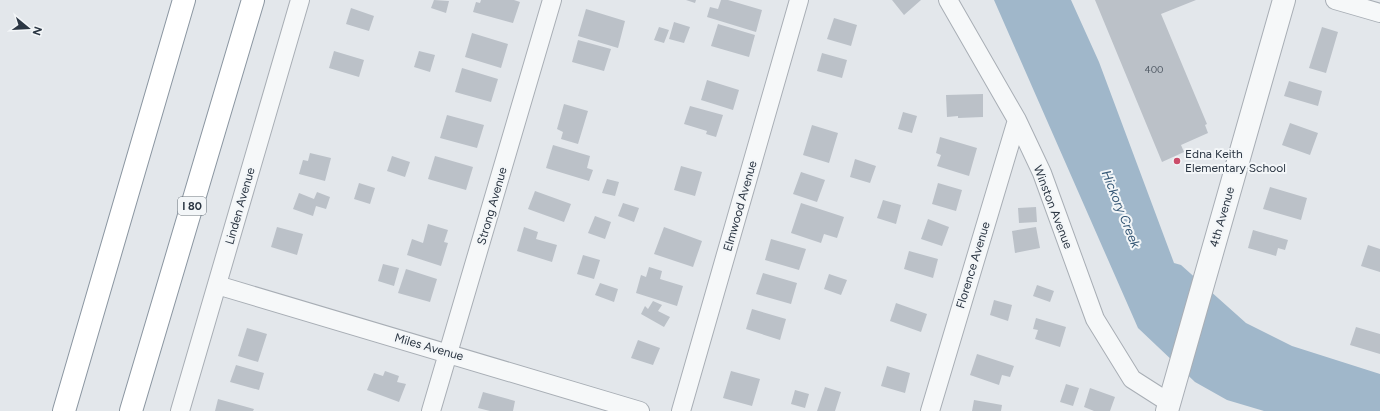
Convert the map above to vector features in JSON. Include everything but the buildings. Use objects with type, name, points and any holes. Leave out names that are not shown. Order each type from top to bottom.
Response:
[{"type":"highway","points":[[64,411],[184,0]]},
{"type":"highway","name":"I 80","points":[[131,411],[254,0]]},
{"type":"street","name":"Linden Avenue","points":[[180,411],[300,0]]},
{"type":"street","name":"Strong Avenue","points":[[431,411],[552,0]]},
{"type":"street","name":"Elmwood Avenue","points":[[681,411],[799,0]]},
{"type":"street","name":"Winston Avenue","points":[[948,0],[1017,120],[1042,173],[1095,319],[1132,379],[1168,406]]},
{"type":"street","name":"4th Avenue","points":[[1168,406],[1176,373],[1204,282],[1284,0]]},
{"type":"street","points":[[1335,0],[1380,13]]},
{"type":"street","name":"Florence Avenue","points":[[930,411],[1017,120]]},
{"type":"street","name":"Miles Avenue","points":[[217,285],[640,411]]},
{"type":"water","name":"Hickory Creek","points":[[994,0],[1071,0],[1099,62],[1174,263],[1181,265],[1246,323],[1292,346],[1380,374],[1380,411],[1264,411],[1227,400],[1195,382],[1138,328]]},
{"type":"place","name":"Edna Keith Elementary School","points":[[1177,161]]}]
